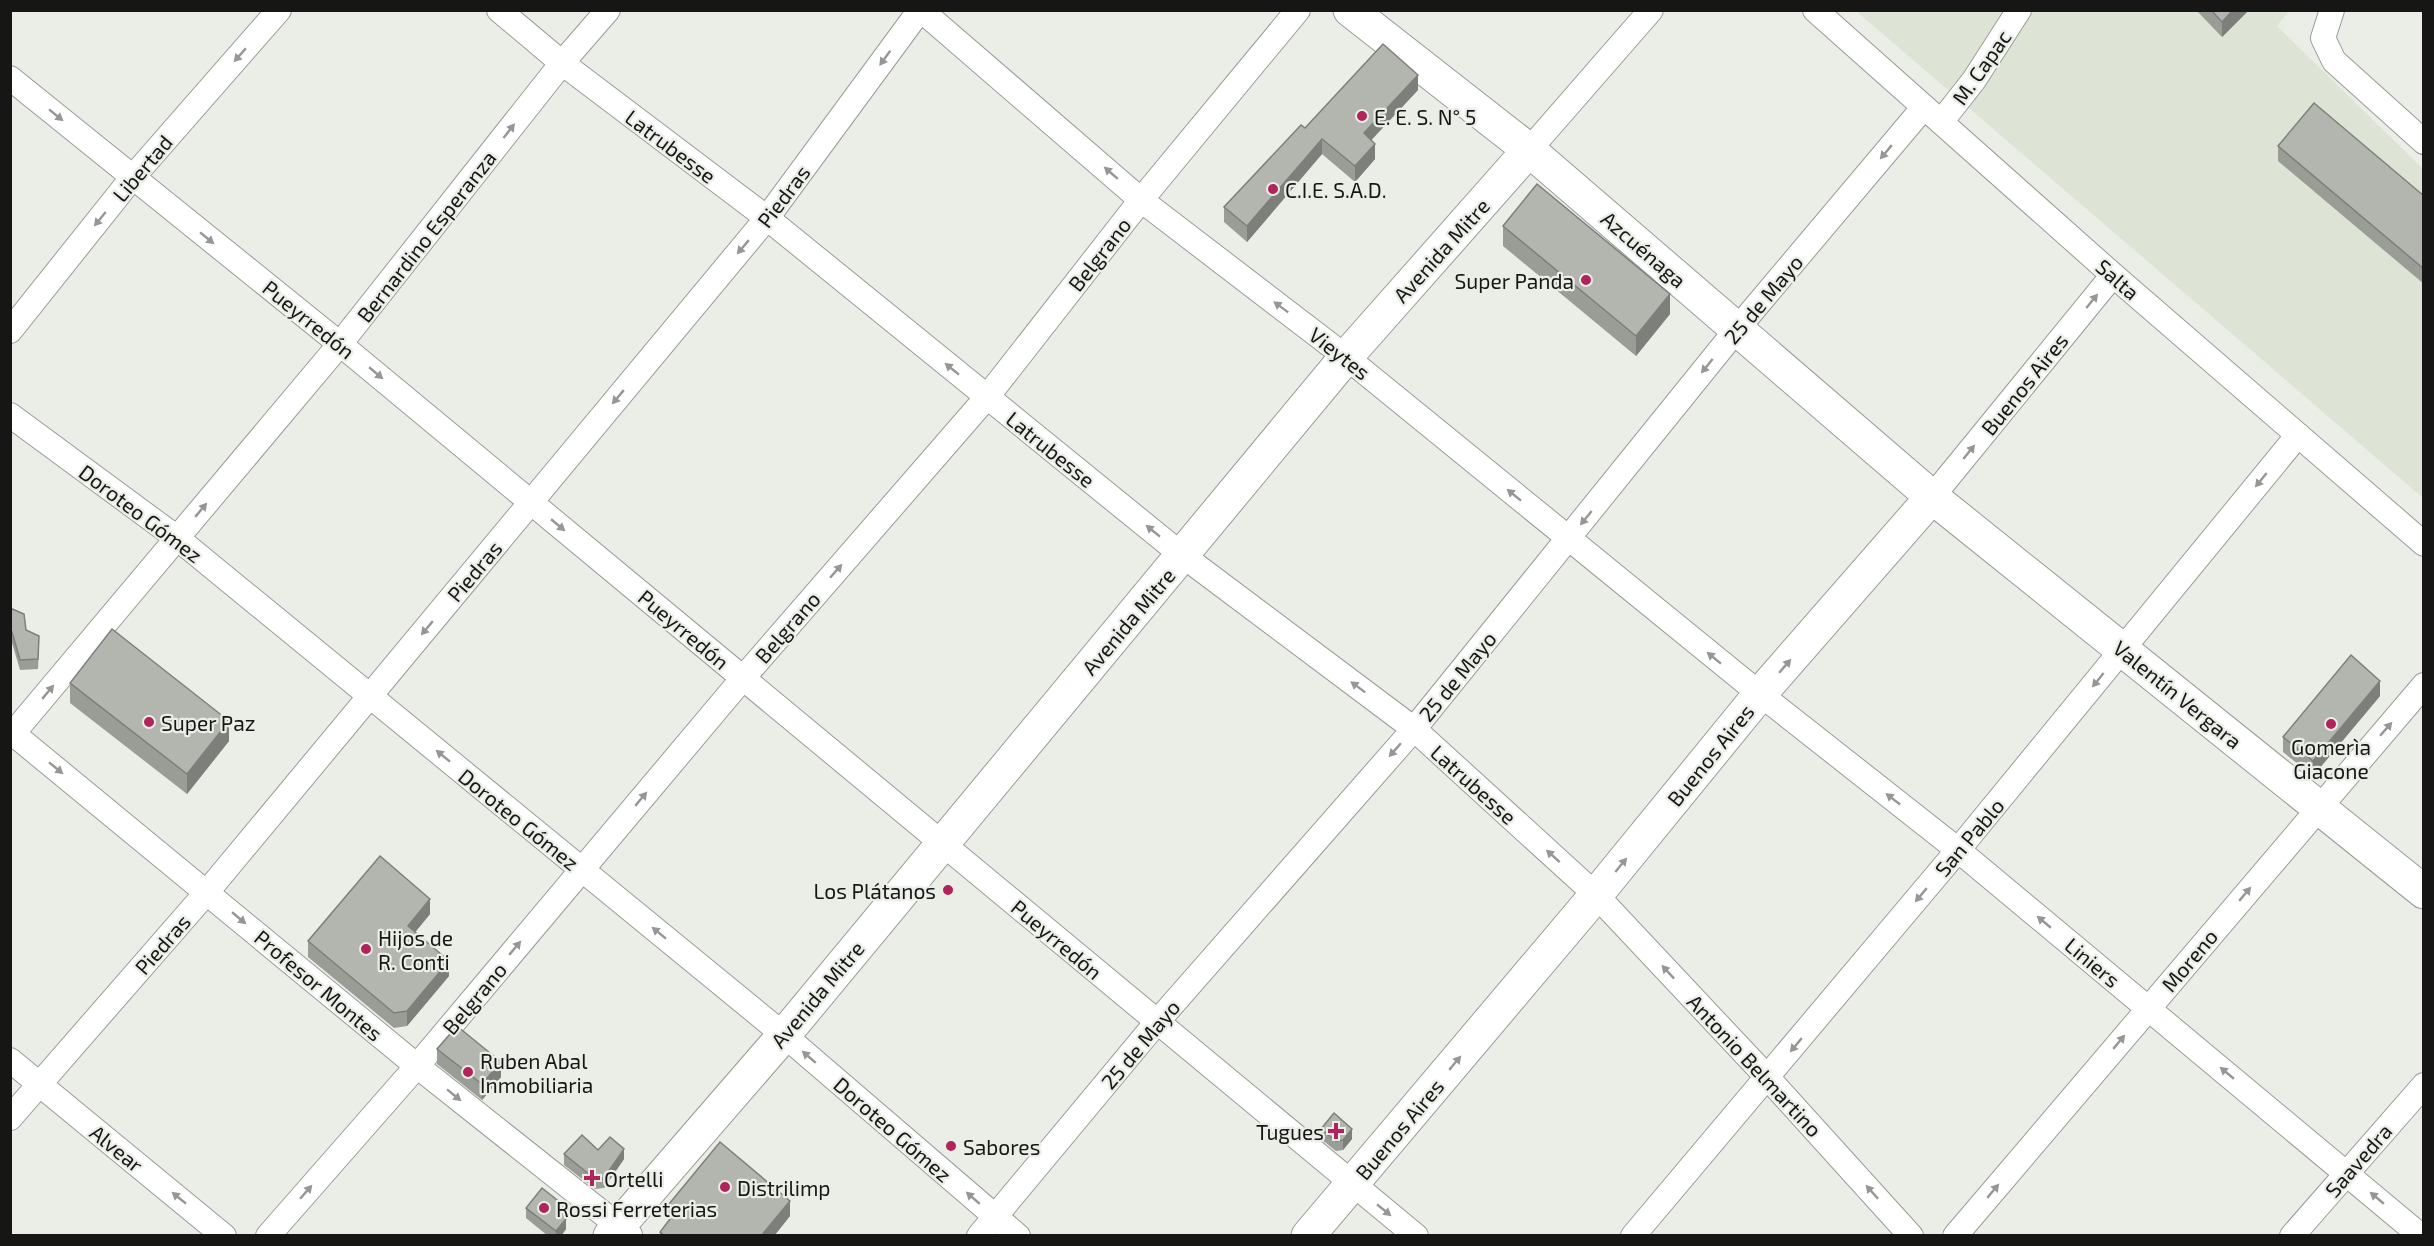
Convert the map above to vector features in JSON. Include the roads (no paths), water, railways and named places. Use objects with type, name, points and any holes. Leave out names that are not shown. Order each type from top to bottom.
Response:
[{"type":"street","name":"Libertad","points":[[10,331],[132,178],[279,10]]},
{"type":"street","name":"Latrubesse","points":[[499,10],[562,63],[767,218],[1182,555],[1414,729],[1596,895]]},
{"type":"street","name":"Bernardino Esperanza","points":[[12,733],[340,344],[562,63],[608,10]]},
{"type":"street","name":"Vieytes","points":[[921,10],[1141,200],[1346,357],[1760,694]]},
{"type":"street","name":"Piedras","points":[[10,1118],[207,892],[767,218],[921,10]]},
{"type":"street","name":"Belgrano","points":[[268,1236],[417,1065],[742,678],[987,397],[1141,200],[1298,10]]},
{"type":"street","name":"Azcuénaga","points":[[1350,10],[1529,150],[1932,497]]},
{"type":"street","name":"Avenida Mitre","points":[[620,1232],[1346,357],[1651,10]]},
{"type":"street","name":"Salta","points":[[1815,10],[2113,275],[2424,544]]},
{"type":"street","name":"M. Capac","points":[[1933,115],[1974,80],[2019,10]]},
{"type":"street","points":[[2332,10],[2323,38],[2334,61],[2424,142]]},
{"type":"street","name":"Pueyrredón","points":[[10,78],[340,344],[1416,1236]]},
{"type":"street","name":"25 de Mayo","points":[[979,1236],[1157,1022],[1414,729],[1569,540],[1737,329],[1933,115]]},
{"type":"street","name":"Buenos Aires","points":[[1308,1236],[1596,895],[1760,694],[1932,497],[2113,275]]},
{"type":"street","name":"Doroteo Gómez","points":[[10,415],[177,538],[783,1035],[1018,1236]]},
{"type":"street","name":"San Pablo","points":[[1633,1236],[1958,850],[2298,435]]},
{"type":"street","name":"Valentín Vergara","points":[[1932,497],[2424,892]]},
{"type":"street","name":"Moreno","points":[[1955,1236],[2424,685]]},
{"type":"street","name":"Liniers","points":[[1760,694],[1958,850],[2421,1236]]},
{"type":"street","name":"Profesor Montes","points":[[12,733],[620,1232]]},
{"type":"street","name":"Antonio Belmartino","points":[[1596,895],[1768,1078],[1911,1236]]},
{"type":"street","name":"Alvear","points":[[10,1060],[224,1236]]},
{"type":"street","name":"Saavedra","points":[[2292,1236],[2424,1085]]},
{"type":"place","name":"E. E. S. N° 5","points":[[1362,116]]},
{"type":"place","name":"C.I.E. S.A.D.","points":[[1273,189]]},
{"type":"place","name":"Super Panda","points":[[1586,280]]},
{"type":"place","name":"Super Paz","points":[[149,722]]},
{"type":"place","name":"Gomerìa Giacone","points":[[2331,724]]},
{"type":"place","name":"Los Plátanos","points":[[948,890]]},
{"type":"place","name":"Hijos de R. Conti","points":[[366,949]]},
{"type":"place","name":"Ruben Abal Inmobiliaria","points":[[468,1072]]},
{"type":"place","name":"Tugues","points":[[1336,1131]]},
{"type":"place","name":"Sabores","points":[[951,1146]]},
{"type":"place","name":"Ortelli","points":[[592,1178]]},
{"type":"place","name":"Distrilimp","points":[[725,1187]]},
{"type":"place","name":"Rossi Ferreterias","points":[[544,1208]]}]
